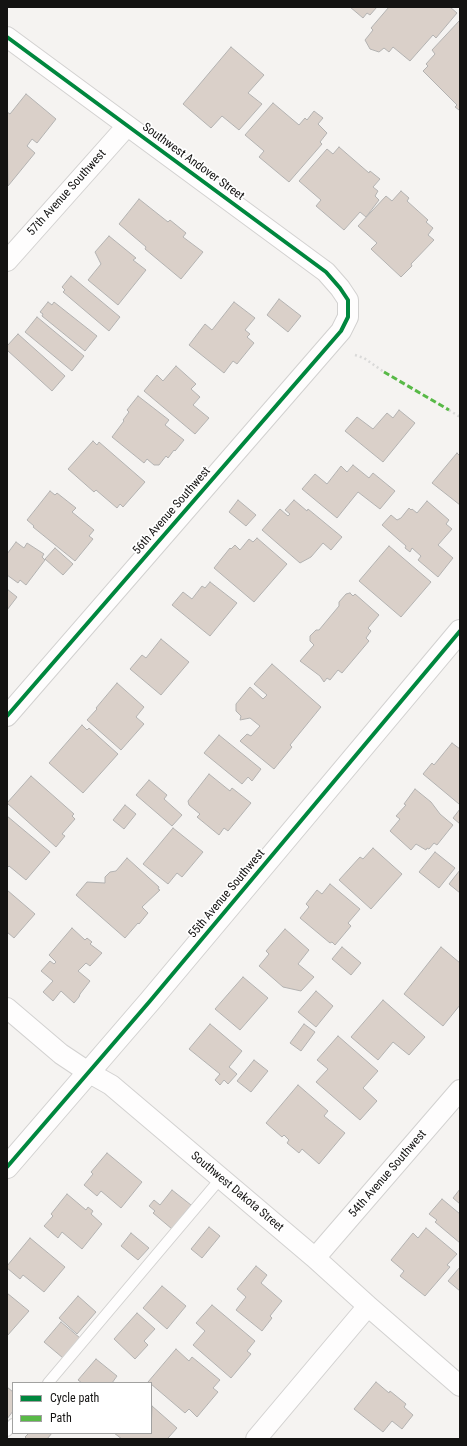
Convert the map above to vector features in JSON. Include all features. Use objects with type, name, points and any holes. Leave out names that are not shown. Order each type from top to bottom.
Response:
[{"type":"street","name":"Southwest Andover Street","points":[[7,37],[326,272],[348,300],[348,317]]},
{"type":"street","name":"57th Avenue Southwest","points":[[7,261],[127,126]]},
{"type":"street","name":"56th Avenue Southwest","points":[[7,716],[341,331],[348,317]]},
{"type":"street","name":"55th Avenue Southwest","points":[[7,1167],[161,989],[460,631]]},
{"type":"street","name":"Southwest Dakota Street","points":[[7,1008],[61,1054],[111,1085],[315,1258],[460,1386]]},
{"type":"street","name":"54th Avenue Southwest","points":[[315,1258],[460,1090]]},
{"type":"street","points":[[256,1439],[368,1306]]},
{"type":"lane","points":[[49,1382],[221,1178]]},
{"type":"path","points":[[354,355],[364,358],[384,372]]},
{"type":"path","points":[[449,410],[460,417]]},
{"type":"building","points":[[350,7],[377,7],[370,15],[367,13],[363,18]]},
{"type":"building","points":[[389,7],[450,7],[457,13],[436,38],[433,35],[410,61],[393,47],[389,52],[384,48],[379,52],[370,49],[365,40],[373,30],[371,28]]},
{"type":"building","points":[[460,20],[459,110],[455,107],[457,105],[423,71],[428,66],[426,64],[435,54],[432,50]]},
{"type":"building","points":[[231,47],[264,75],[248,93],[262,104],[239,130],[222,116],[211,128],[183,104]]},
{"type":"building","points":[[26,94],[56,119],[37,143],[32,139],[27,146],[35,153],[8,186],[7,112],[10,114]]},
{"type":"building","points":[[273,103],[299,125],[305,118],[307,120],[314,111],[323,118],[318,124],[327,133],[320,142],[322,144],[289,182],[259,157],[264,151],[245,135]]},
{"type":"building","points":[[339,147],[369,173],[370,171],[380,179],[373,187],[378,191],[375,196],[379,200],[366,217],[360,212],[344,230],[316,206],[321,200],[299,181],[327,149],[333,154]]},
{"type":"building","points":[[401,191],[409,198],[407,201],[428,220],[426,222],[433,228],[428,235],[434,240],[401,277],[371,249],[377,243],[358,226],[386,196],[392,201]]},
{"type":"building","points":[[139,199],[168,222],[170,220],[186,233],[183,237],[203,252],[181,279],[145,249],[146,247],[119,224]]},
{"type":"building","points":[[109,236],[136,258],[133,260],[146,270],[118,305],[88,280],[101,264],[95,252]]},
{"type":"building","points":[[71,276],[120,317],[109,331],[63,292],[65,290],[62,287]]},
{"type":"building","points":[[279,299],[301,316],[288,332],[267,315]]},
{"type":"building","points":[[48,302],[52,305],[54,302],[97,336],[85,351],[42,316],[43,314],[40,312]]},
{"type":"building","points":[[234,302],[255,318],[245,330],[250,334],[247,337],[254,343],[237,364],[233,361],[224,373],[189,345],[205,324],[212,330]]},
{"type":"building","points":[[37,317],[84,356],[72,371],[25,332]]},
{"type":"building","points":[[18,334],[65,376],[52,391],[7,350],[7,346]]},
{"type":"building","points":[[176,366],[196,384],[191,389],[200,397],[193,405],[209,418],[195,434],[144,391],[157,375],[163,381]]},
{"type":"building","points":[[138,396],[169,420],[165,425],[184,440],[168,458],[166,456],[159,465],[154,465],[147,459],[144,463],[112,437],[129,412],[127,410]]},
{"type":"building","points":[[399,410],[415,423],[383,462],[345,431],[357,417],[373,429],[387,413],[393,418]]},
{"type":"building","points":[[93,441],[97,445],[99,442],[145,482],[123,507],[120,504],[117,508],[96,490],[94,492],[68,469]]},
{"type":"building","points":[[457,453],[460,456],[460,505],[432,483]]},
{"type":"building","points":[[353,465],[369,478],[373,473],[395,491],[380,509],[358,492],[337,518],[302,489],[315,474],[327,484],[341,466],[347,472]]},
{"type":"building","points":[[50,491],[55,495],[57,493],[76,508],[72,512],[94,530],[89,536],[93,539],[75,561],[33,527],[34,526],[27,520]]},
{"type":"building","points":[[238,500],[256,515],[246,526],[229,512]]},
{"type":"building","points":[[294,500],[307,511],[308,509],[342,537],[331,550],[323,543],[311,557],[300,563],[262,530],[280,509],[288,516],[290,514],[285,510]]},
{"type":"building","points":[[427,501],[449,520],[446,524],[452,529],[438,545],[453,558],[438,577],[418,560],[421,556],[412,548],[410,552],[405,548],[406,546],[382,525],[391,515],[397,520],[401,518],[409,508],[417,513]]},
{"type":"building","points":[[257,538],[287,564],[254,602],[214,568],[230,548],[231,549],[235,545],[240,550],[249,539],[253,542]]},
{"type":"building","points":[[16,542],[24,548],[27,543],[44,554],[42,557],[45,560],[26,585],[20,580],[18,583],[7,575],[7,554]]},
{"type":"building","points":[[389,546],[431,582],[401,617],[359,581]]},
{"type":"building","points":[[55,548],[73,564],[63,575],[45,559]]},
{"type":"building","points":[[210,582],[237,603],[210,636],[172,605],[183,592],[192,599],[202,586],[205,588]]},
{"type":"building","points":[[7,589],[17,597],[7,610]]},
{"type":"building","points":[[350,593],[353,596],[355,594],[379,615],[368,628],[371,631],[366,638],[369,641],[342,673],[338,670],[330,680],[327,678],[324,682],[320,676],[300,661],[314,645],[310,641],[310,636],[316,630],[319,630],[339,606],[339,602],[346,594]]},
{"type":"building","points":[[161,639],[189,662],[161,695],[130,669],[142,655],[146,658]]},
{"type":"building","points":[[272,664],[321,707],[290,745],[292,747],[274,769],[240,741],[247,734],[251,736],[260,726],[250,718],[240,720],[241,716],[236,711],[236,704],[250,687],[263,699],[267,695],[254,684]]},
{"type":"building","points":[[117,683],[144,707],[136,717],[144,724],[121,750],[87,720]]},
{"type":"building","points":[[82,725],[87,730],[89,728],[118,754],[83,793],[49,763]]},
{"type":"building","points":[[219,735],[261,769],[252,781],[248,777],[242,784],[204,753]]},
{"type":"building","points":[[452,743],[460,749],[459,804],[423,774],[432,763],[434,765]]},
{"type":"building","points":[[209,774],[230,791],[232,788],[251,803],[228,831],[224,828],[219,835],[197,817],[200,814],[189,805],[188,801]]},
{"type":"building","points":[[31,776],[74,814],[72,816],[75,819],[62,834],[65,836],[56,847],[7,803]]},
{"type":"building","points":[[149,780],[167,795],[164,799],[182,815],[172,826],[136,795]]},
{"type":"building","points":[[415,789],[431,802],[440,814],[453,825],[437,845],[434,843],[429,849],[427,848],[426,850],[416,844],[411,850],[390,831],[400,819],[396,816],[406,805],[404,804]]},
{"type":"building","points":[[125,805],[136,814],[124,829],[113,820]]},
{"type":"building","points":[[460,809],[460,824],[453,818]]},
{"type":"building","points":[[7,816],[50,852],[26,880],[9,866],[7,868]]},
{"type":"building","points":[[173,828],[203,852],[182,877],[177,873],[168,884],[143,864]]},
{"type":"building","points":[[373,848],[402,874],[371,909],[339,880],[360,857],[363,859]]},
{"type":"building","points":[[435,852],[455,868],[439,888],[419,872]]},
{"type":"building","points":[[127,858],[159,887],[158,889],[160,890],[142,907],[148,913],[125,938],[76,895],[87,882],[105,883],[105,877],[110,872],[116,871]]},
{"type":"building","points":[[460,870],[460,893],[449,884]]},
{"type":"building","points":[[330,884],[360,909],[348,923],[351,926],[335,945],[332,942],[330,943],[300,918],[309,907],[306,904],[317,890],[322,894]]},
{"type":"building","points":[[7,890],[35,914],[14,938],[7,932]]},
{"type":"building","points":[[72,928],[85,940],[87,938],[92,942],[90,944],[102,953],[90,966],[86,963],[78,971],[90,981],[74,1003],[61,991],[53,1001],[43,992],[53,981],[41,971],[50,961],[54,964],[56,962],[49,955]]},
{"type":"building","points":[[285,929],[309,950],[298,964],[314,977],[301,991],[283,987],[259,966],[269,954],[266,951]]},
{"type":"building","points":[[342,947],[361,963],[351,975],[332,959]]},
{"type":"building","points":[[441,947],[460,963],[460,1005],[443,1026],[404,994]]},
{"type":"building","points":[[243,977],[268,998],[240,1030],[215,1009]]},
{"type":"building","points":[[316,991],[333,1006],[316,1027],[298,1012]]},
{"type":"building","points":[[383,1000],[425,1037],[409,1055],[393,1042],[378,1060],[351,1037]]},
{"type":"building","points":[[210,1024],[242,1051],[229,1067],[237,1074],[228,1084],[224,1080],[220,1085],[215,1080],[220,1074],[189,1049]]},
{"type":"building","points":[[304,1024],[315,1032],[301,1051],[290,1043]]},
{"type":"building","points":[[338,1036],[378,1071],[363,1088],[377,1101],[360,1120],[316,1082],[328,1069],[317,1060]]},
{"type":"building","points":[[254,1060],[268,1071],[251,1092],[237,1081]]},
{"type":"building","points":[[298,1085],[328,1111],[324,1116],[345,1133],[319,1164],[302,1149],[299,1153],[287,1143],[289,1140],[284,1135],[282,1137],[266,1123]]},
{"type":"building","points":[[107,1153],[142,1182],[121,1208],[101,1191],[97,1196],[84,1185],[93,1174],[91,1172]]},
{"type":"building","points":[[460,1189],[460,1204],[453,1198]]},
{"type":"building","points":[[172,1190],[191,1205],[172,1229],[153,1213],[155,1211],[149,1206],[154,1200],[160,1205]]},
{"type":"building","points":[[67,1194],[86,1210],[88,1207],[93,1211],[91,1214],[102,1224],[82,1249],[62,1232],[58,1238],[44,1226],[53,1216],[51,1214]]},
{"type":"building","points":[[442,1199],[460,1214],[460,1243],[435,1222],[437,1220],[429,1214]]},
{"type":"building","points":[[209,1227],[220,1236],[202,1258],[191,1249]]},
{"type":"building","points":[[426,1228],[457,1254],[447,1265],[450,1267],[425,1296],[400,1276],[404,1271],[391,1260],[413,1233],[418,1238]]},
{"type":"building","points":[[131,1233],[149,1248],[138,1260],[121,1246]]},
{"type":"building","points":[[30,1238],[65,1267],[44,1292],[23,1275],[20,1279],[7,1268],[7,1266]]},
{"type":"building","points":[[256,1266],[267,1275],[261,1283],[282,1301],[270,1316],[272,1318],[262,1331],[236,1310],[246,1297],[237,1289]]},
{"type":"building","points":[[460,1267],[460,1291],[448,1281]]},
{"type":"building","points":[[162,1286],[186,1306],[167,1329],[143,1308]]},
{"type":"building","points":[[7,1293],[29,1311],[7,1336]]},
{"type":"building","points":[[78,1296],[96,1312],[77,1334],[59,1318]]},
{"type":"building","points":[[212,1305],[255,1341],[247,1351],[251,1354],[231,1378],[193,1345],[205,1331],[196,1323]]},
{"type":"building","points":[[137,1313],[155,1329],[144,1341],[148,1345],[135,1359],[114,1339]]},
{"type":"building","points":[[61,1322],[80,1338],[63,1358],[44,1342]]},
{"type":"building","points":[[176,1349],[189,1361],[192,1357],[220,1380],[213,1388],[218,1392],[197,1417],[189,1409],[185,1413],[152,1385],[152,1382],[148,1382]]},
{"type":"building","points":[[96,1359],[117,1376],[113,1382],[81,1382],[78,1380]]},
{"type":"building","points":[[376,1382],[406,1404],[404,1407],[413,1415],[402,1429],[392,1421],[383,1432],[354,1409]]},
{"type":"building","points":[[7,1387],[12,1391],[12,1412],[7,1419]]},
{"type":"building","points":[[152,1406],[177,1428],[168,1438],[169,1439],[122,1439],[115,1434],[152,1434]]},
{"type":"building","points":[[28,1434],[51,1434],[47,1439],[27,1439],[25,1437]]},
{"type":"marked path","points":[[384,372],[449,410]]},
{"type":"cycle path","points":[[7,37],[326,272],[348,300],[348,317],[341,331],[7,716]]},
{"type":"cycle path","points":[[7,1167],[150,1001],[460,631]]}]
